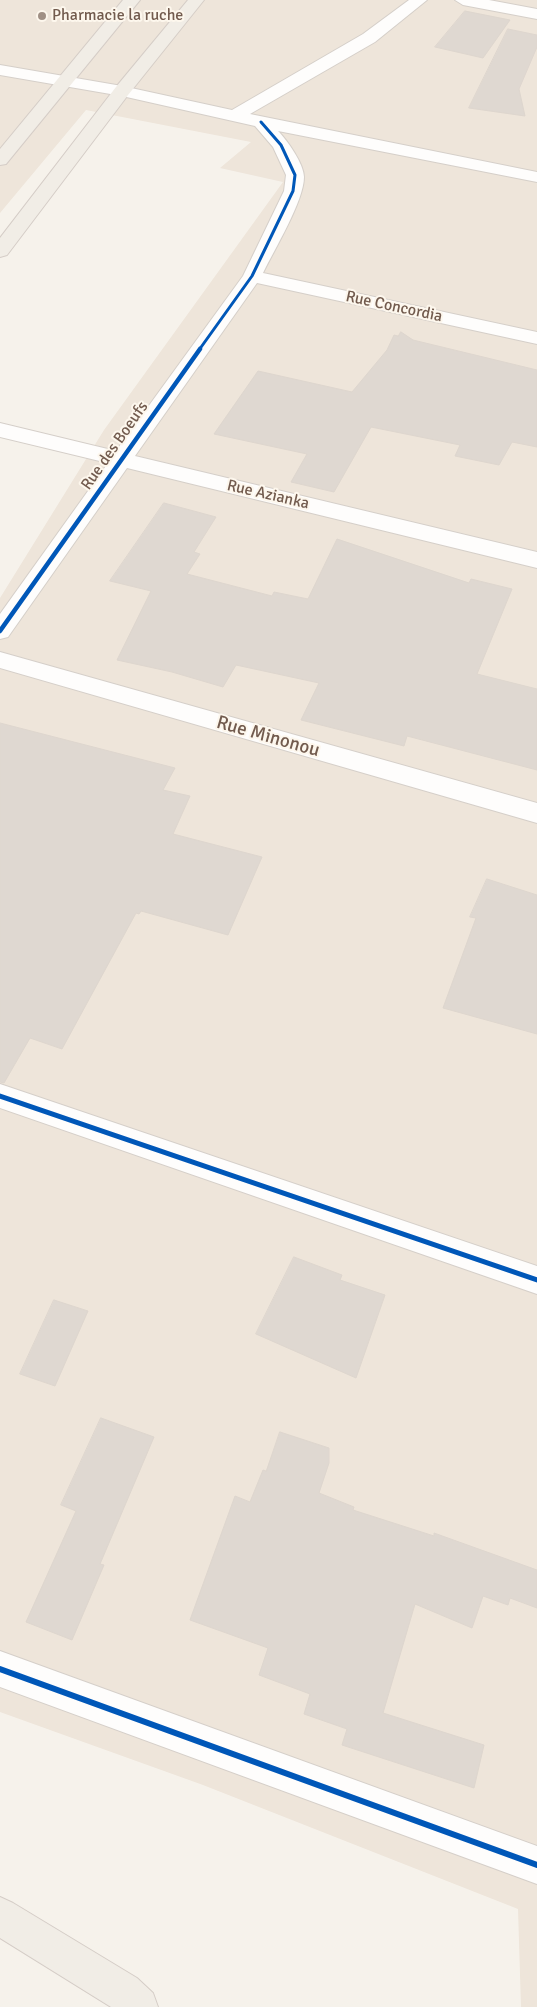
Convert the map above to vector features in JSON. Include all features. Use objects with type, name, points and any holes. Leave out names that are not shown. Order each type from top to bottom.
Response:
[{"type":"main road","points":[[0,160],[132,0]]},
{"type":"main road","points":[[0,251],[122,91],[196,0]]},
{"type":"main road","points":[[0,1916],[123,1992],[139,2007]]},
{"type":"street","points":[[234,116],[369,38],[419,0]]},
{"type":"street","points":[[463,0],[537,14]]},
{"type":"street","points":[[0,70],[122,91],[262,122],[537,177]]},
{"type":"street","name":"Rue des Boeufs","points":[[0,631],[252,276],[292,191],[295,175],[282,145],[262,122]]},
{"type":"street","name":"Rue Concordia","points":[[252,276],[537,338]]},
{"type":"street","name":"Rue Azianka","points":[[0,430],[537,560]]},
{"type":"street","name":"Rue Minonou","points":[[0,660],[537,813]]},
{"type":"street","points":[[0,1096],[537,1280]]},
{"type":"street","points":[[0,1669],[537,1865]]},
{"type":"shaded area","points":[[0,0],[537,0],[537,2007],[521,2007],[518,1909],[203,1785],[0,1712],[0,598],[104,430],[283,182],[220,168],[251,142],[86,110],[0,213]]},
{"type":"building","points":[[465,11],[510,20],[483,58],[435,47]]},
{"type":"building","points":[[508,29],[537,35],[537,47],[519,89],[525,116],[469,108]]},
{"type":"building","points":[[401,332],[413,340],[537,370],[537,447],[512,442],[499,465],[455,456],[460,445],[371,427],[334,492],[291,482],[307,454],[214,434],[258,371],[352,392],[387,350],[394,335],[398,336]]},
{"type":"building","points":[[164,503],[216,517],[194,552],[200,554],[187,574],[272,596],[274,592],[308,599],[337,539],[469,583],[471,579],[512,589],[477,674],[537,689],[537,770],[407,736],[404,746],[301,720],[319,683],[236,665],[223,687],[172,672],[117,660],[151,591],[110,581]]},
{"type":"building","points":[[0,723],[175,768],[163,790],[190,796],[173,834],[262,857],[228,935],[141,911],[139,914],[136,913],[62,1049],[30,1038],[4,1083],[0,1082]]},
{"type":"building","points":[[487,879],[537,895],[537,1034],[443,1008],[476,918],[470,917]]},
{"type":"building","points":[[294,1257],[342,1275],[340,1280],[385,1295],[356,1378],[256,1334]]},
{"type":"building","points":[[54,1300],[88,1311],[55,1386],[20,1374]]},
{"type":"building","points":[[101,1418],[154,1437],[100,1564],[104,1565],[72,1640],[26,1622],[76,1511],[61,1505]]},
{"type":"building","points":[[280,1432],[329,1448],[329,1463],[319,1493],[354,1507],[353,1510],[434,1536],[434,1533],[537,1570],[537,1608],[510,1598],[508,1605],[483,1596],[472,1628],[415,1604],[383,1713],[484,1745],[474,1788],[342,1745],[347,1729],[304,1714],[310,1694],[259,1675],[268,1648],[190,1620],[235,1496],[250,1502],[263,1470],[266,1471]]},
{"type":"cycle path","points":[[0,631],[252,276],[293,191],[295,175],[281,145],[261,122]]},
{"type":"cycle path","points":[[0,1096],[537,1280]]},
{"type":"cycle path","points":[[0,1669],[537,1865]]},
{"type":"place","name":"Pharmacie la ruche","points":[[42,16]]}]
